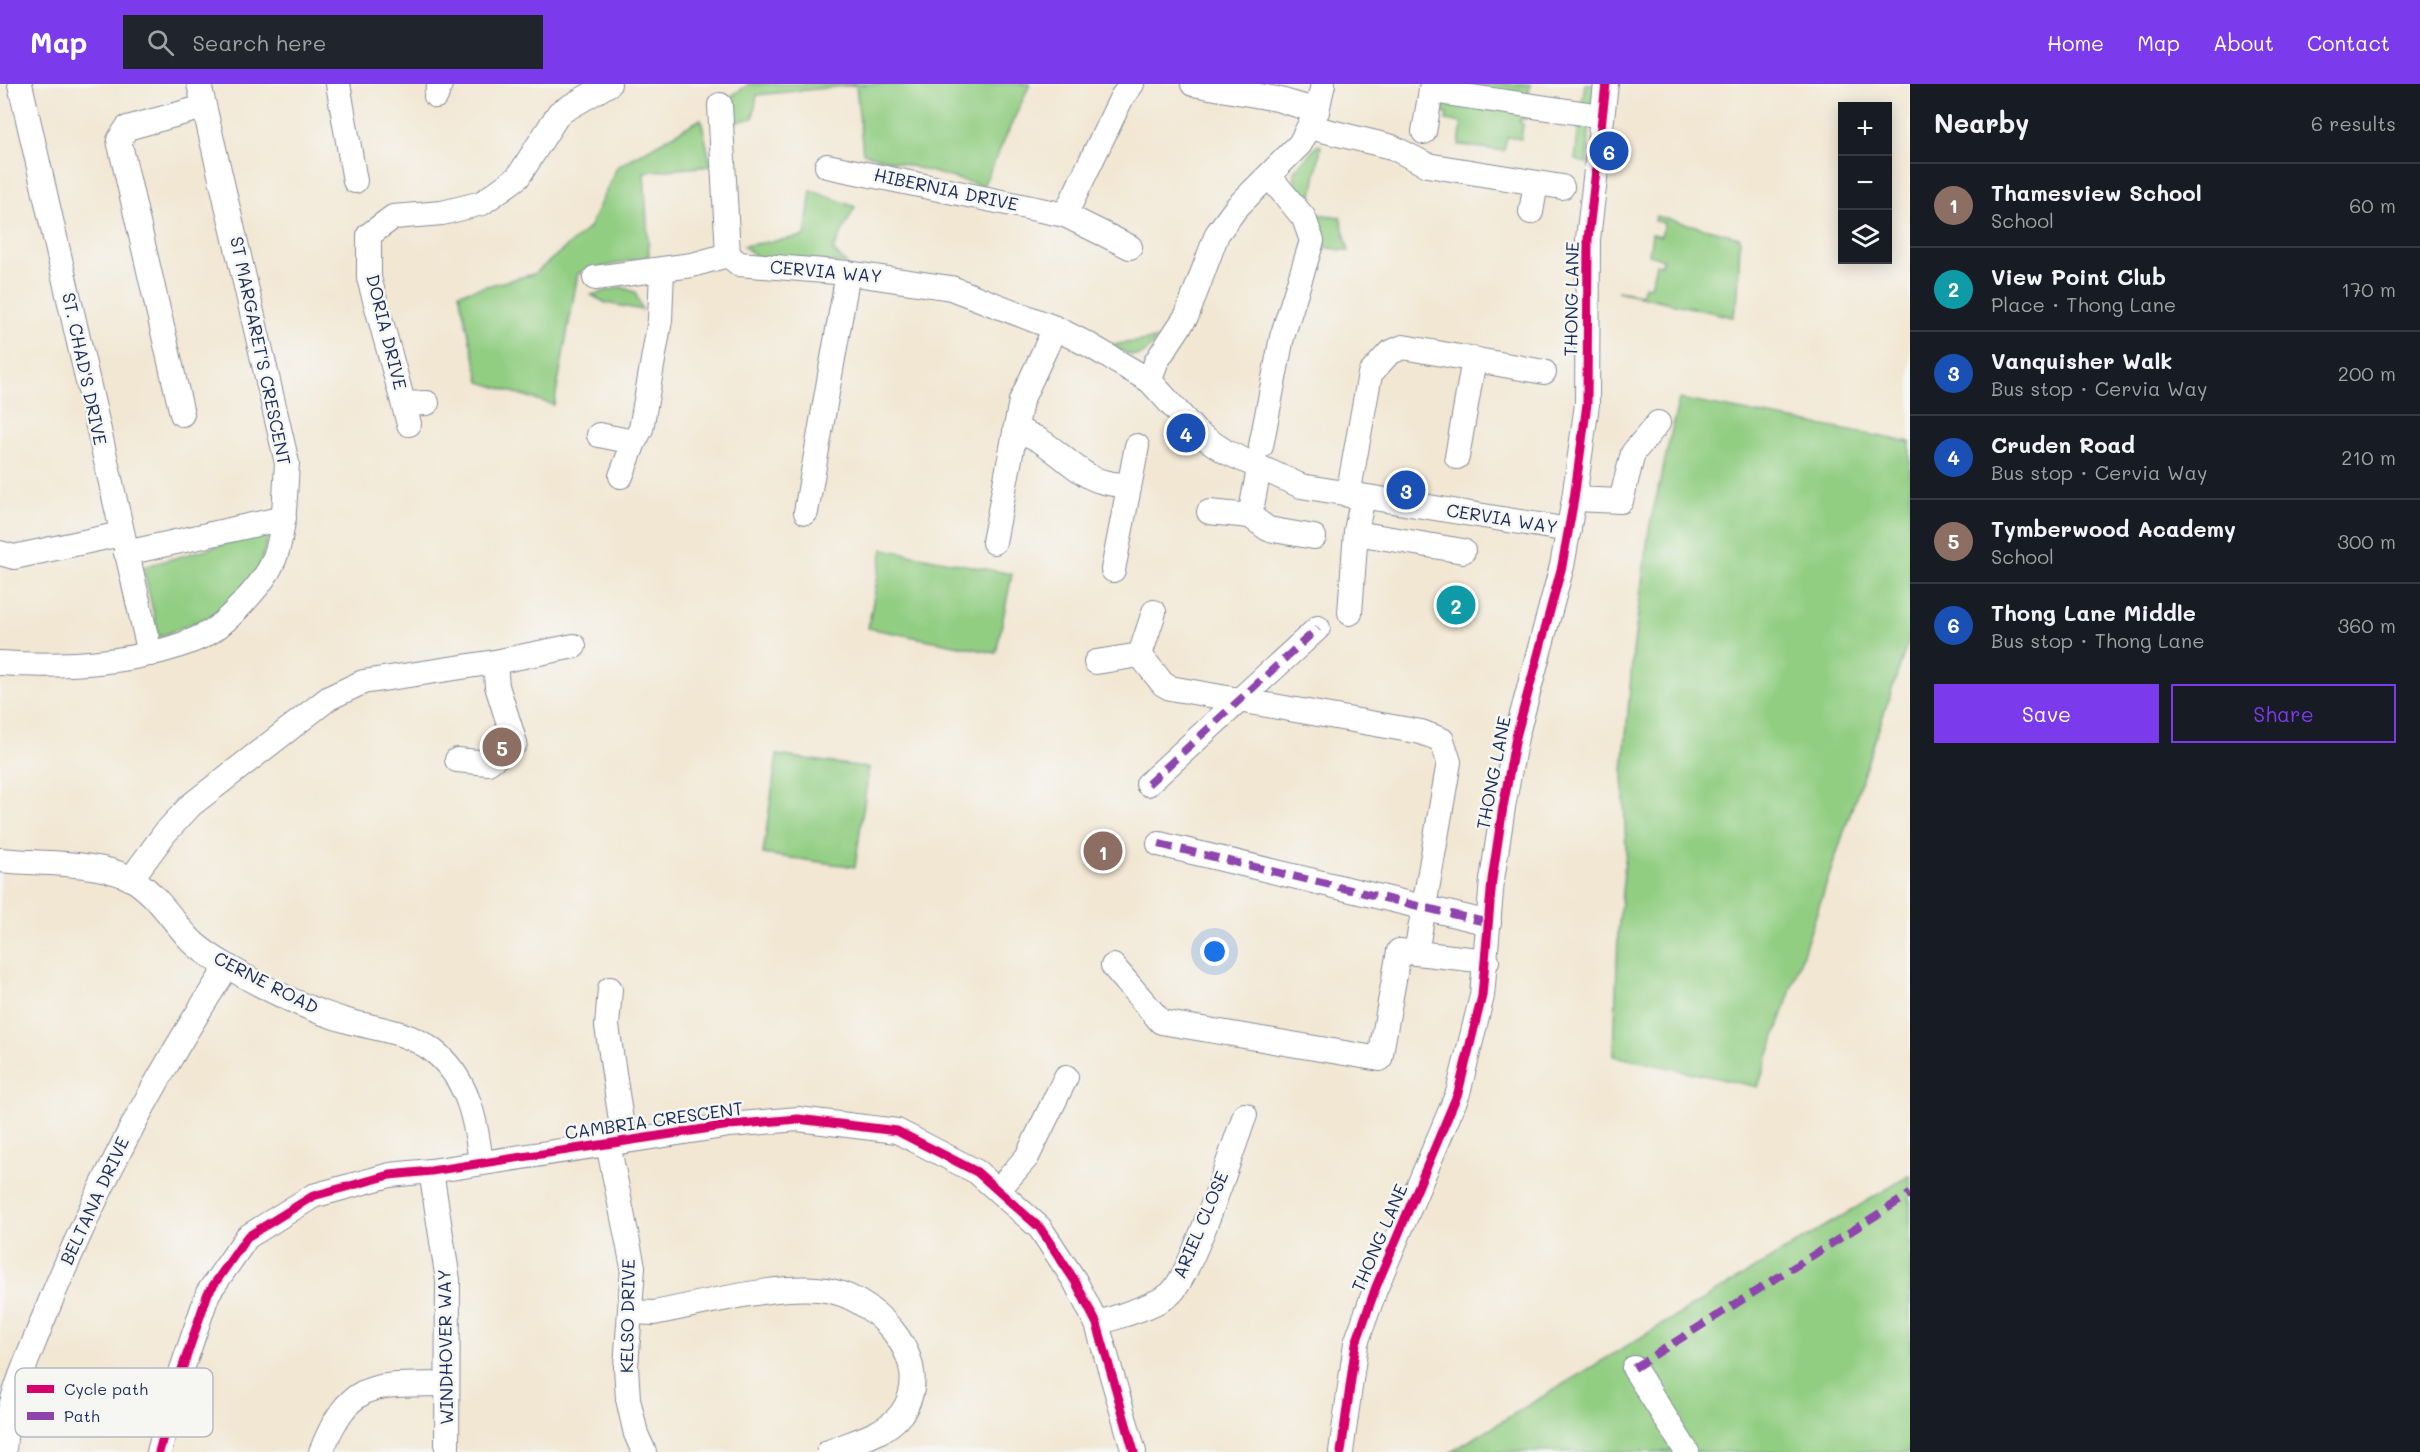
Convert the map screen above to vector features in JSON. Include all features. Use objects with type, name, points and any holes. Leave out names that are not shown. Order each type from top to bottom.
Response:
[{"type":"street","name":"ST. CHAD'S DRIVE","points":[[20,84],[123,544],[150,654]]},
{"type":"street","name":"ST MARGARET'S CRESCENT","points":[[0,663],[44,666],[150,654],[207,634],[238,607],[271,566],[284,518],[287,463],[199,84]]},
{"type":"street","points":[[338,84],[355,181]]},
{"type":"street","name":"DORIA DRIVE","points":[[413,410],[369,278],[369,235],[393,217],[442,213],[482,203],[518,177],[560,113],[609,84]]},
{"type":"street","points":[[1065,215],[1122,97],[1132,84]]},
{"type":"street","points":[[1193,84],[1277,99],[1313,119],[1392,147],[1427,165],[1562,187]]},
{"type":"street","points":[[1150,381],[1159,356],[1187,315],[1217,234],[1236,208],[1300,144],[1313,119],[1323,84]]},
{"type":"street","name":"THONG LANE","points":[[1341,1452],[1356,1343],[1376,1287],[1458,1093],[1475,1028],[1487,961],[1498,833],[1516,737],[1569,530],[1574,498],[1587,404],[1588,239],[1606,84]]},
{"type":"street","points":[[1424,132],[1432,88],[1602,116]]},
{"type":"street","points":[[595,278],[692,266],[728,255],[720,105]]},
{"type":"street","points":[[182,414],[119,140],[127,128],[204,107]]},
{"type":"street","name":"HIBERNIA DRIVE","points":[[827,166],[1065,215],[1130,247]]},
{"type":"street","points":[[1250,516],[1282,337],[1312,241],[1304,218],[1269,176]]},
{"type":"street","points":[[1531,212],[1536,183]]},
{"type":"street","name":"CERVIA WAY","points":[[728,255],[739,264],[848,273],[951,288],[1055,328],[1150,381],[1196,432],[1226,452],[1260,457],[1301,486],[1569,530]]},
{"type":"street","points":[[621,476],[641,429],[660,320],[662,270]]},
{"type":"street","points":[[806,512],[848,273]]},
{"type":"street","points":[[994,542],[1025,390],[1055,328]]},
{"type":"street","points":[[1350,613],[1356,533],[1356,496],[1370,374],[1389,353],[1403,347],[1544,372]]},
{"type":"street","points":[[1457,457],[1474,359]]},
{"type":"street","points":[[1574,498],[1621,501],[1633,453],[1658,423]]},
{"type":"street","points":[[1016,430],[1047,444],[1088,476],[1104,482],[1129,486]]},
{"type":"street","points":[[599,435],[634,442]]},
{"type":"street","points":[[1113,570],[1137,446]]},
{"type":"street","points":[[1209,512],[1250,516],[1268,529],[1314,537]]},
{"type":"street","points":[[0,553],[14,557],[123,544],[284,518]]},
{"type":"street","points":[[1356,533],[1463,551]]},
{"type":"street","points":[[1140,655],[1154,612]]},
{"type":"street","points":[[1148,784],[1318,628]]},
{"type":"street","points":[[131,879],[165,833],[191,805],[329,698],[363,682],[495,662],[574,646]]},
{"type":"street","points":[[1096,662],[1140,655]]},
{"type":"street","points":[[1113,966],[1161,1022],[1380,1059],[1408,952],[1425,907],[1449,762],[1442,740],[1421,732],[1167,687],[1140,655]]},
{"type":"street","points":[[458,760],[488,763],[516,742],[498,686],[495,662]]},
{"type":"street","points":[[1159,844],[1490,923]]},
{"type":"street","name":"CERNE ROAD","points":[[0,860],[99,869],[131,879],[151,895],[188,938],[227,967],[288,998],[351,1022],[408,1037],[432,1050],[452,1071],[467,1094],[477,1124],[481,1163]]},
{"type":"street","points":[[1408,952],[1487,961]]},
{"type":"street","name":"BELTANA DRIVE","points":[[24,1368],[93,1201],[156,1079],[227,967]]},
{"type":"street","name":"KELSO DRIVE","points":[[610,989],[607,1026],[616,1143],[633,1268],[626,1367],[628,1399],[636,1434],[644,1452]]},
{"type":"street","points":[[999,1189],[1028,1157],[1066,1077]]},
{"type":"street","name":"ARIEL CLOSE","points":[[1097,1324],[1171,1294],[1184,1274],[1245,1115]]},
{"type":"street","name":"CAMBRIA CRESCENT","points":[[182,1368],[208,1293],[247,1237],[313,1196],[390,1175],[431,1171],[730,1125],[798,1119],[897,1131],[977,1172],[999,1189],[1040,1228],[1075,1281],[1097,1324],[1134,1452]]},
{"type":"street","name":"WINDHOVER WAY","points":[[431,1171],[448,1280],[447,1452]]},
{"type":"street","points":[[631,1312],[654,1313],[805,1287],[851,1297],[866,1306],[892,1331],[907,1351],[912,1373],[911,1385],[902,1412],[894,1421],[882,1430],[829,1452]]},
{"type":"street","points":[[1634,1368],[1686,1452]]},
{"type":"street","points":[[321,1452],[345,1405],[372,1388],[396,1384],[446,1384]]},
{"type":"street","name":"BELTANA DRIVE","points":[[4,1452],[15,1390]]},
{"type":"street","name":"CAMBRIA CRESCENT","points":[[159,1452],[163,1437]]},
{"type":"green space","points":[[749,84],[1030,84],[983,186],[863,153],[856,85],[757,95],[753,118],[727,124],[726,100]]},
{"type":"green space","points":[[1455,84],[1530,84],[1528,99]]},
{"type":"green space","points":[[1585,84],[1597,84],[1594,109],[1581,110]]},
{"type":"green space","points":[[1444,103],[1529,110],[1528,118],[1519,120],[1523,125],[1521,139],[1507,137],[1504,151],[1459,145],[1462,123],[1446,120],[1447,114],[1443,113]]},
{"type":"green space","points":[[1580,116],[1590,119],[1587,163],[1575,160]]},
{"type":"green space","points":[[701,119],[711,166],[644,172],[649,256],[578,273],[554,405],[480,382],[459,293],[534,274],[589,228],[617,167]]},
{"type":"green space","points":[[1318,145],[1321,146],[1310,206],[1296,190],[1294,171]]},
{"type":"green space","points":[[811,190],[855,207],[833,250],[847,264],[759,258],[743,246],[805,236]]},
{"type":"green space","points":[[1316,214],[1340,217],[1349,251],[1324,247],[1323,229]]},
{"type":"green space","points":[[1656,216],[1740,237],[1738,297],[1733,317],[1617,291],[1641,295],[1644,286],[1650,287],[1656,264],[1661,265],[1663,259],[1649,255],[1652,234],[1661,236],[1664,223],[1655,221]]},
{"type":"green space","points":[[621,287],[635,292],[642,310],[606,303],[591,295]]},
{"type":"green space","points":[[1156,339],[1146,352],[1136,356],[1111,345]]},
{"type":"green space","points":[[1679,399],[1910,442],[1910,636],[1758,1087],[1614,1056],[1618,933],[1626,851],[1623,772],[1633,651],[1649,529]]},
{"type":"green space","points":[[270,531],[258,572],[218,613],[159,637],[143,567]]},
{"type":"green space","points":[[883,549],[1012,574],[996,653],[868,628]]},
{"type":"green space","points":[[777,755],[869,768],[855,867],[763,854]]},
{"type":"green space","points":[[1910,1175],[1910,1452],[1451,1452]]},
{"type":"marked path","points":[[1148,784],[1318,628]]},
{"type":"marked path","points":[[1159,844],[1489,923]]},
{"type":"marked path","points":[[1634,1368],[1910,1194]]},
{"type":"cycle path","points":[[1341,1452],[1356,1343],[1376,1287],[1458,1093],[1482,996],[1492,880],[1503,807],[1516,737],[1562,566],[1587,404],[1588,239],[1606,84]]},
{"type":"cycle path","points":[[182,1368],[208,1293],[247,1237],[313,1196],[390,1175],[431,1171],[730,1125],[798,1119],[897,1131],[977,1172],[1040,1228],[1075,1281],[1097,1324],[1134,1452]]},
{"type":"cycle path","points":[[159,1452],[163,1437]]},
{"type":"place","name":"Thong Lane Middle","points":[[1609,151]]},
{"type":"place","name":"Cruden Road","points":[[1186,433]]},
{"type":"place","name":"Vanquisher Walk","points":[[1406,490]]},
{"type":"place","name":"View Point Club","points":[[1456,605]]},
{"type":"place","name":"Tymberwood Academy","points":[[502,747]]},
{"type":"place","name":"Thamesview School","points":[[1103,851]]}]
